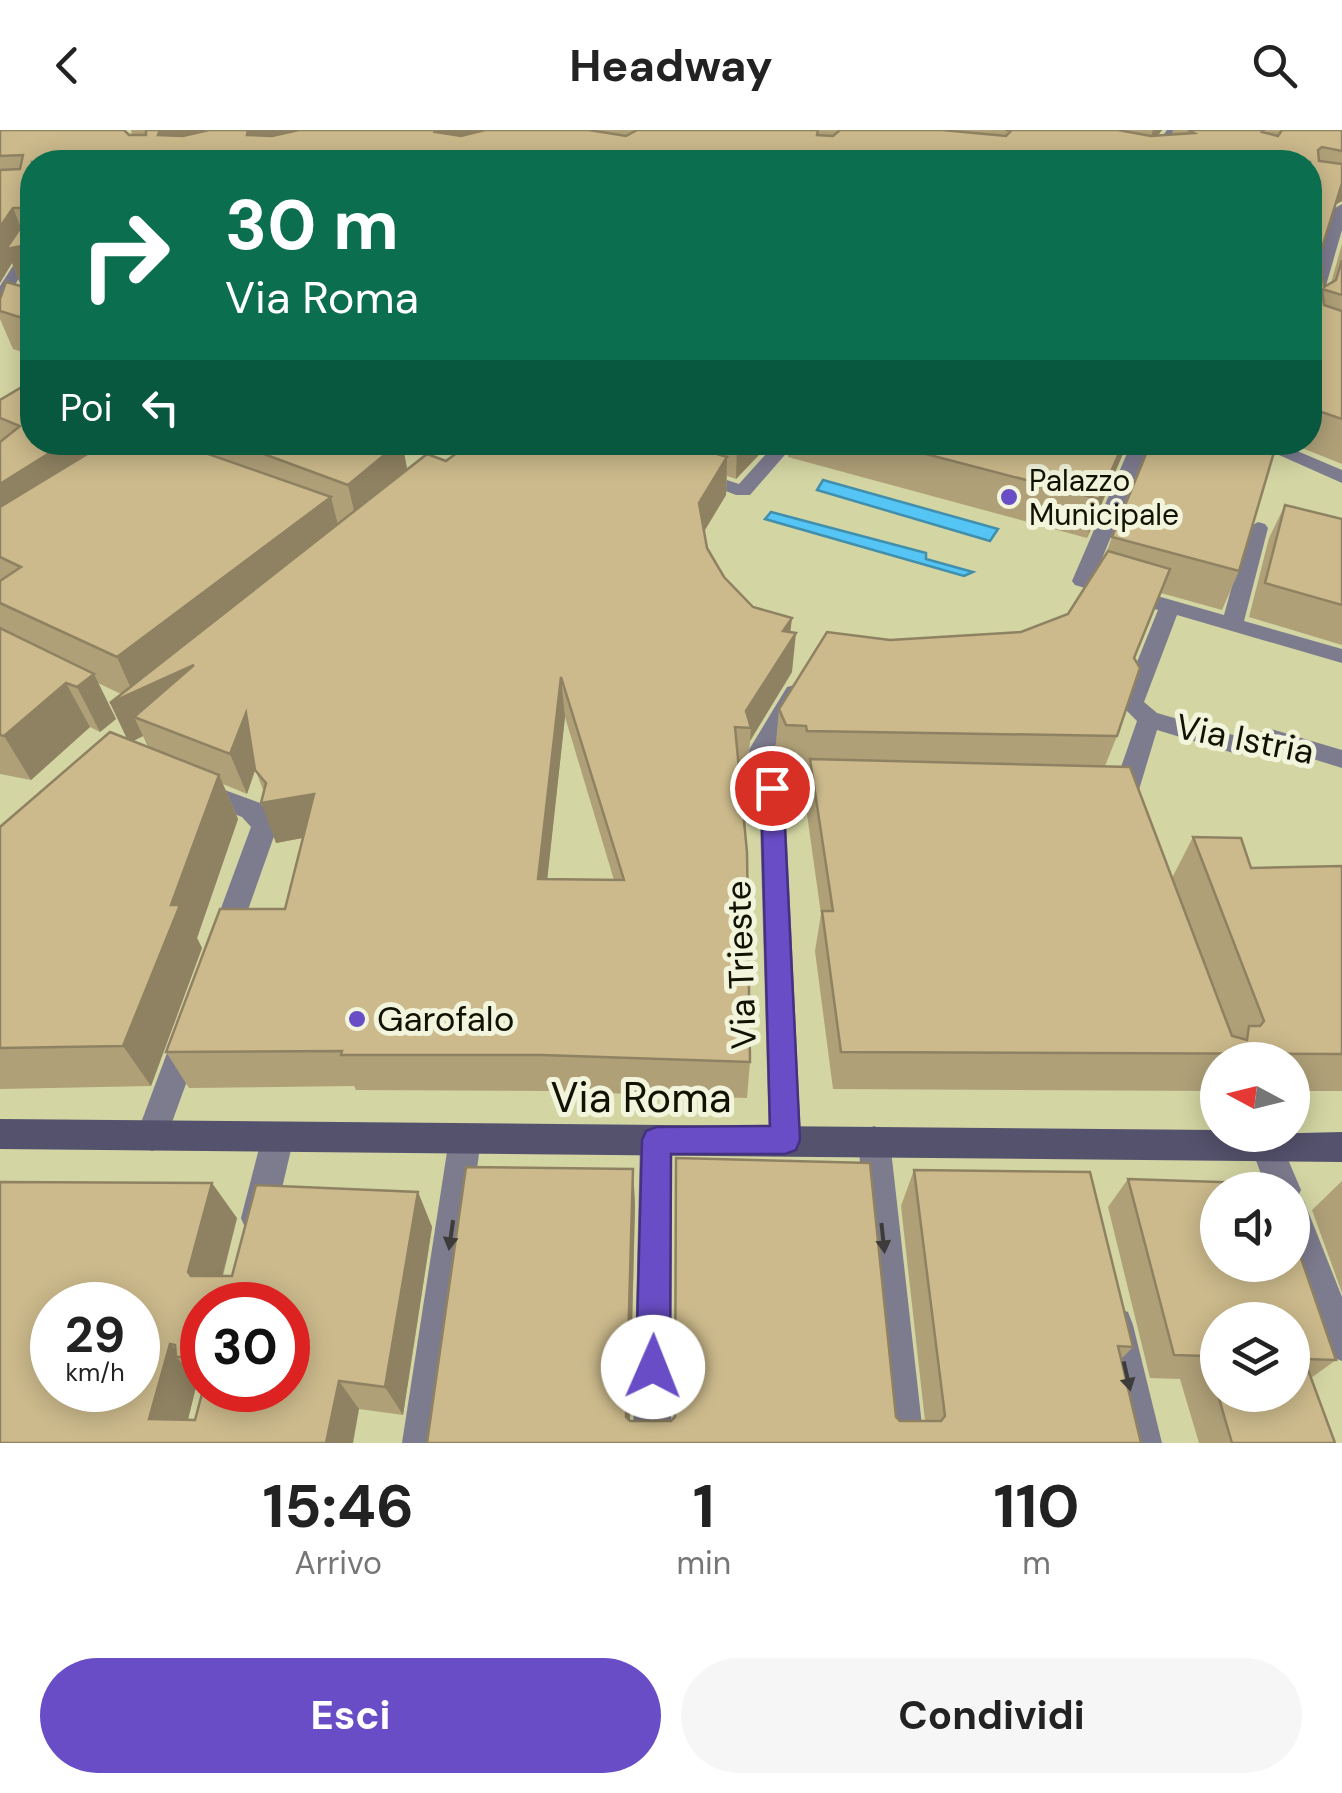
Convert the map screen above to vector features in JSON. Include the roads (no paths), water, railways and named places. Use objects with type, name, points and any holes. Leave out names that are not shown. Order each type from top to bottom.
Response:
[{"type":"main road","name":"Via Roma","points":[[1,1137],[1200,1143]]},
{"type":"main road","name":"Via Roma","points":[[1310,1146],[1342,1147]]},
{"type":"street","points":[[1322,264],[1334,215]]},
{"type":"street","points":[[2,295],[20,268]]},
{"type":"street","points":[[671,469],[743,490],[776,455]]},
{"type":"street","points":[[1135,455],[1082,581],[1342,656]]},
{"type":"street","points":[[1291,455],[1342,476]]},
{"type":"street","points":[[1232,624],[1258,528]]},
{"type":"street","points":[[1150,719],[1132,704],[1170,606]]},
{"type":"street","name":"Via Trieste","points":[[785,1140],[772,788],[759,753],[804,677]]},
{"type":"street","name":"Via Istria","points":[[1138,829],[1116,793],[1150,719],[1240,746],[1271,737],[1342,760]]},
{"type":"street","points":[[168,777],[251,810],[265,826],[212,972]]},
{"type":"street","points":[[772,788],[870,789]]},
{"type":"street","points":[[152,1136],[198,1008]]},
{"type":"street","points":[[251,1249],[278,1137]]},
{"type":"street","points":[[421,1443],[465,1138]]},
{"type":"street","points":[[652,1443],[656,1140]]},
{"type":"street","points":[[874,1141],[906,1443]]},
{"type":"street","points":[[1073,1144],[1082,1182]]},
{"type":"street","points":[[1310,1259],[1342,1343]]},
{"type":"street","points":[[1108,1294],[1143,1443]]},
{"type":"water","points":[[823,480],[998,529],[990,541],[817,490]]},
{"type":"water","points":[[771,512],[926,553],[926,559],[973,572],[964,576],[765,519]]},
{"type":"place","name":"Palazzo Municipale","points":[[1009,497]]},
{"type":"place","name":"Garofalo","points":[[357,1019]]}]
